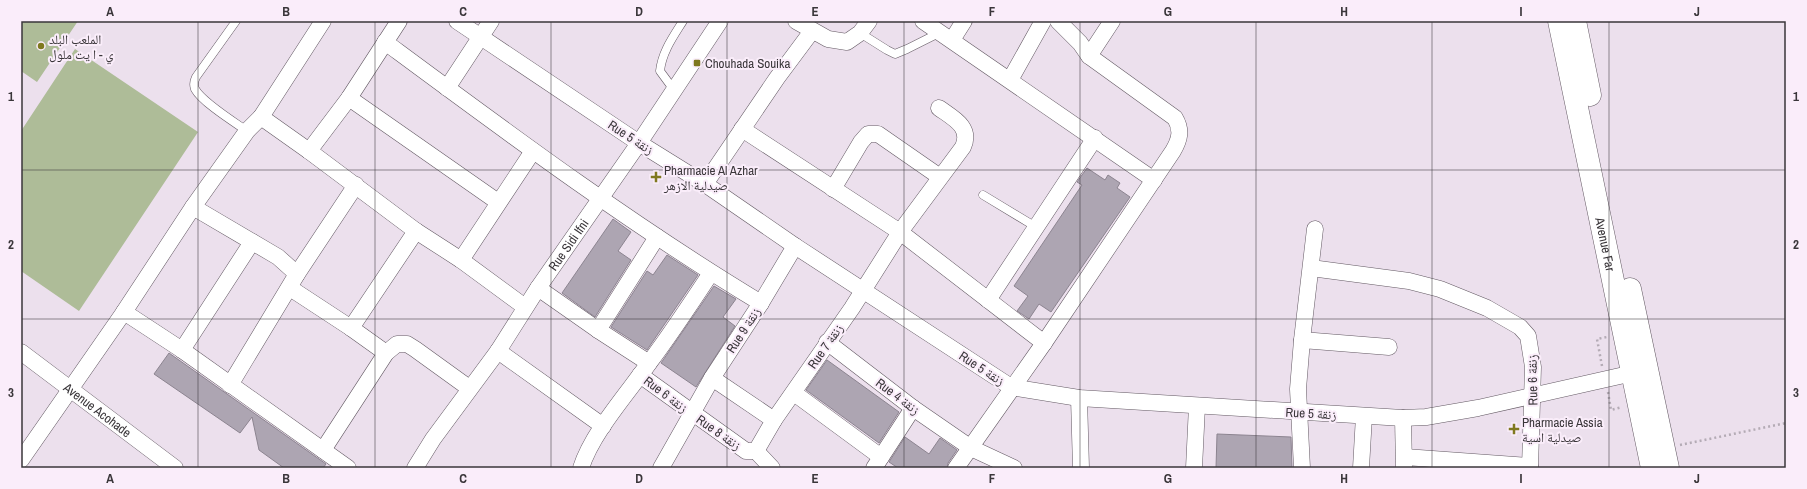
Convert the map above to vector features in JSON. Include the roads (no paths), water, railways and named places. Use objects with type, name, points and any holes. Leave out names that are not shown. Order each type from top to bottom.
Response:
[{"type":"main road","name":"Avenue Far","points":[[1559,21],[1616,294],[1665,458]]},
{"type":"main road","name":"Avenue Far","points":[[1575,21],[1639,372],[1652,468]]},
{"type":"street","points":[[21,460],[124,312],[193,206],[247,132],[261,117],[323,21]]},
{"type":"street","points":[[309,151],[349,98],[399,21]]},
{"type":"street","name":"Rue 5 زنقة","points":[[457,21],[639,143],[705,184],[795,246],[1011,387],[1079,398],[1403,418],[1447,414],[1639,372]]},
{"type":"street","points":[[448,88],[491,21]]},
{"type":"street","name":"Rue Sidi Ifni","points":[[416,468],[433,439],[498,350],[538,288],[599,198],[639,143],[720,21]]},
{"type":"street","points":[[796,21],[828,39],[847,42],[865,27]]},
{"type":"street","points":[[923,21],[1154,180]]},
{"type":"street","points":[[946,36],[964,21]]},
{"type":"street","points":[[1010,80],[1044,21]]},
{"type":"street","points":[[956,468],[1011,387],[1044,343],[1154,180],[1178,143],[1180,135],[1179,125],[1168,111],[1089,56],[1080,43],[1058,21]]},
{"type":"street","points":[[1089,56],[1109,22]]},
{"type":"street","points":[[705,184],[777,78],[812,31]]},
{"type":"street","points":[[386,42],[533,152],[599,198],[711,273],[761,303]]},
{"type":"street","points":[[349,98],[498,202]]},
{"type":"street","name":"Rue 7 زنقة","points":[[751,451],[794,393],[827,342],[864,290],[900,232],[963,147],[966,136],[965,130],[960,124],[939,108]]},
{"type":"street","points":[[261,117],[356,185],[416,231],[461,260],[526,307]]},
{"type":"street","points":[[742,129],[900,232],[1044,343]]},
{"type":"street","points":[[833,188],[861,142],[868,134],[878,134],[940,177]]},
{"type":"street","points":[[988,300],[1095,138]]},
{"type":"street","points":[[461,260],[498,202],[533,152]]},
{"type":"street","points":[[230,385],[293,281],[356,185]]},
{"type":"street","points":[[193,206],[278,257],[293,281],[351,328],[386,353]]},
{"type":"street","points":[[1302,468],[1298,390],[1314,230]]},
{"type":"street","points":[[351,328],[416,231]]},
{"type":"street","points":[[598,330],[658,237]]},
{"type":"street","points":[[182,350],[252,242]]},
{"type":"street","name":"Rue 9 زنقة","points":[[692,414],[712,378],[761,303],[795,246]]},
{"type":"street","name":"Rue 6 زنقة","points":[[1311,268],[1409,281],[1440,289],[1487,308],[1525,331],[1530,342],[1533,367],[1530,467]]},
{"type":"street","points":[[581,468],[590,446],[603,426],[645,369],[711,273]]},
{"type":"street","name":"Rue 6 زنقة","points":[[538,288],[598,330],[645,369],[692,414]]},
{"type":"street","points":[[124,312],[182,350],[348,468]]},
{"type":"street","points":[[1302,340],[1389,347]]},
{"type":"street","name":"Rue 4 زنقة","points":[[827,342],[914,408],[971,448],[1014,468]]},
{"type":"street","points":[[323,450],[386,353],[397,344],[407,344],[469,388]]},
{"type":"street","points":[[498,350],[603,426]]},
{"type":"street","name":"Avenue Acohade","points":[[21,352],[175,468]]},
{"type":"street","points":[[712,378],[774,420]]},
{"type":"street","points":[[794,393],[878,462],[914,408]]},
{"type":"street","points":[[1079,398],[1081,468]]},
{"type":"street","points":[[1194,468],[1197,406]]},
{"type":"street","points":[[661,468],[692,414]]},
{"type":"street","name":"Rue 8 زنقة","points":[[692,414],[751,451],[772,468]]},
{"type":"street","points":[[1361,468],[1364,416]]},
{"type":"street","points":[[1403,418],[1404,462],[1530,467]]},
{"type":"lane","points":[[236,21],[194,82],[195,89],[203,99],[247,132]]},
{"type":"lane","points":[[674,90],[660,71],[661,61],[663,54],[683,21]]},
{"type":"lane","points":[[865,27],[886,50],[896,54],[946,36]]},
{"type":"lane","points":[[983,195],[1036,227]]},
{"type":"place","name":"الملعب البلد ي - ا يت ملول","points":[[41,46]]},
{"type":"place","name":"Chouhada Souika","points":[[697,63]]},
{"type":"place","name":"Pharmacie Al Azhar صيدلية الازهر","points":[[656,177]]},
{"type":"place","name":"Pharmacie Assia صيدلية اسية","points":[[1514,429]]}]
